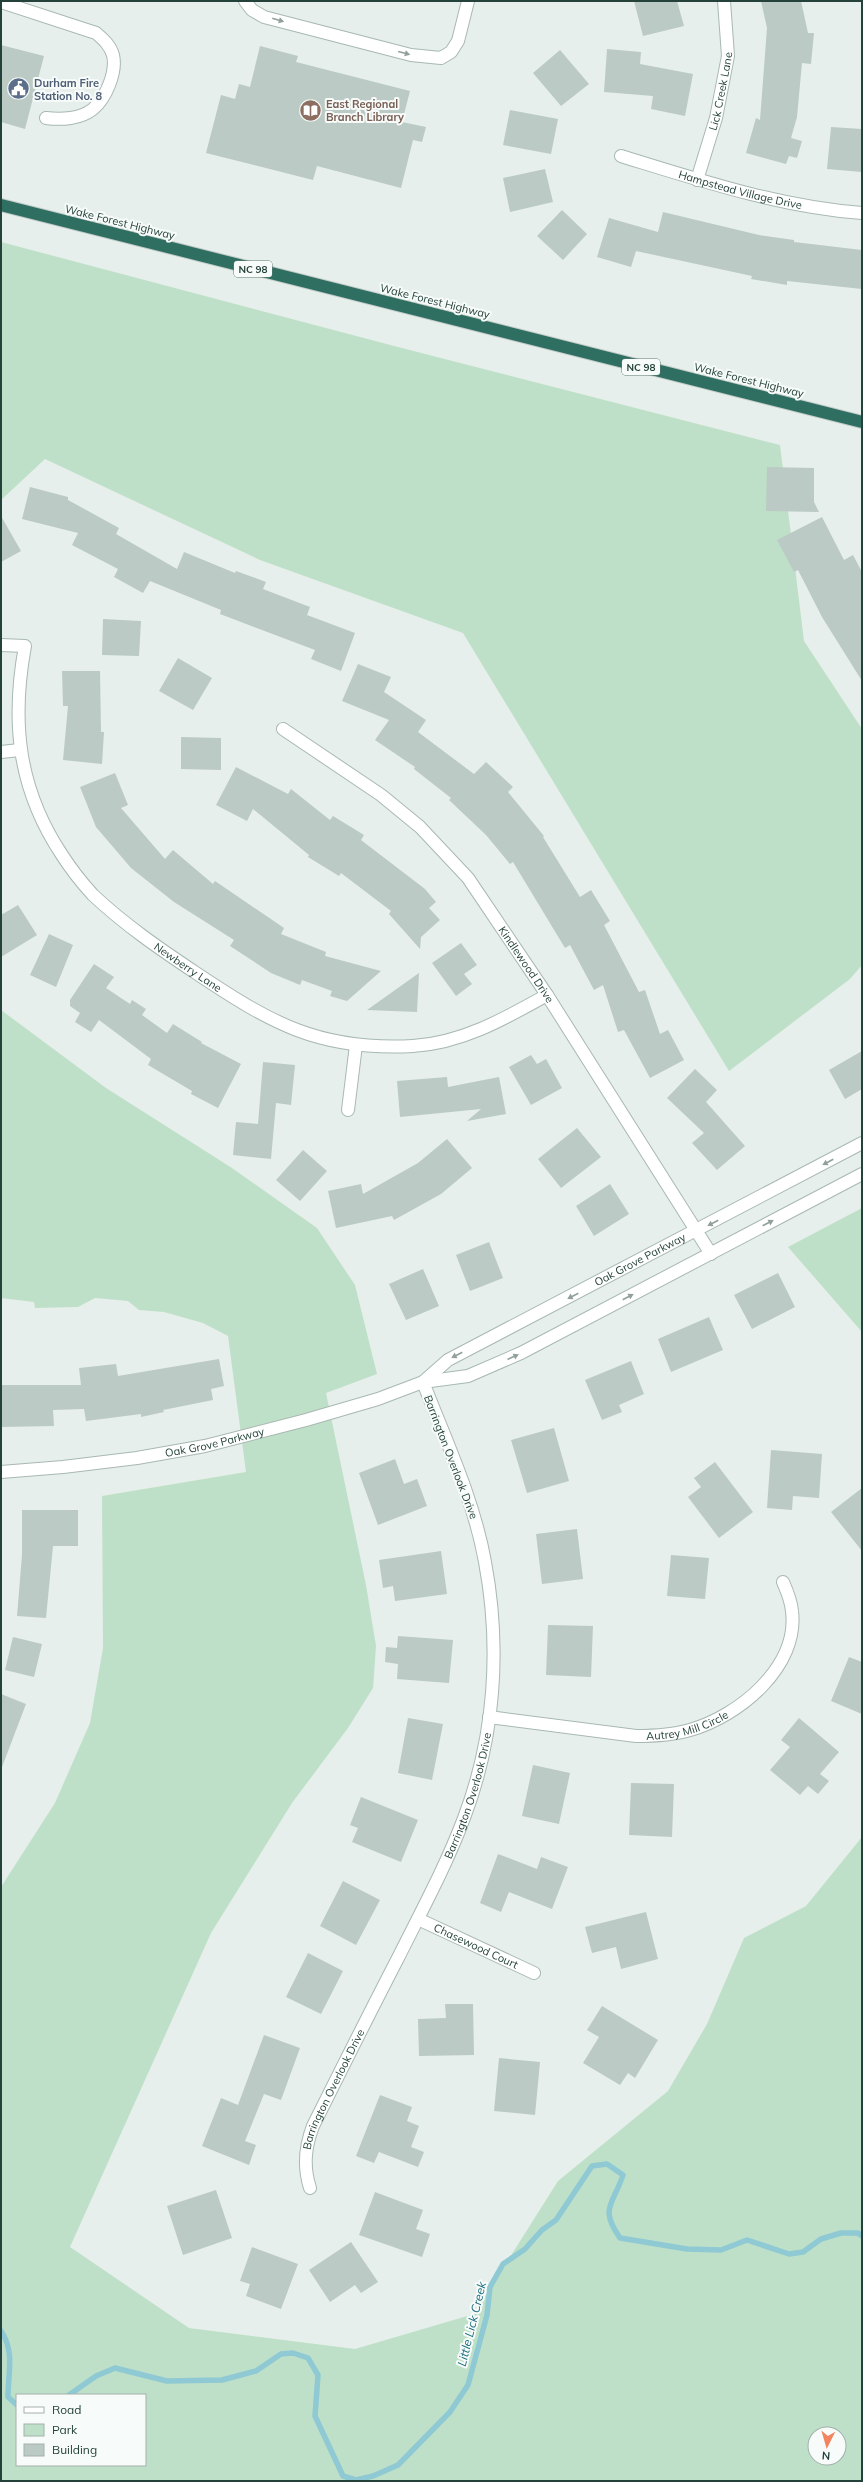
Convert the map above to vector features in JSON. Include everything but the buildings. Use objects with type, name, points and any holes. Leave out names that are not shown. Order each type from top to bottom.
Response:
[{"type":"highway","name":"Wake Forest Highway","points":[[1,205],[862,422]]},
{"type":"street","points":[[245,1],[252,10],[264,16],[411,55],[441,58],[451,52],[458,41],[468,1]]},
{"type":"street","name":"Lick Creek Lane","points":[[697,180],[716,118],[728,56],[724,1]]},
{"type":"street","points":[[1,2],[96,33],[105,41],[113,54],[113,65],[109,85],[93,109],[69,119],[46,118]]},
{"type":"street","name":"Hampstead Village Drive","points":[[621,156],[697,180],[826,210],[862,213]]},
{"type":"street","name":"Newberry Lane","points":[[1,645],[25,646],[18,680],[20,750],[26,778],[52,840],[92,893],[118,917],[141,936],[252,1010],[302,1033],[356,1045],[414,1046],[444,1042],[477,1032],[547,995]]},
{"type":"street","name":"Kindlewood Drive","points":[[283,728],[380,795],[420,827],[468,878],[547,995],[698,1231],[711,1254]]},
{"type":"street","points":[[1,752],[20,750]]},
{"type":"street","points":[[348,1110],[356,1045]]},
{"type":"street","name":"Oak Grove Parkway","points":[[422,1382],[448,1360],[698,1231],[862,1143]]},
{"type":"street","name":"Oak Grove Parkway","points":[[1,1472],[63,1467],[129,1459],[205,1446],[306,1420],[378,1399],[422,1382],[468,1376],[508,1359],[862,1174]]},
{"type":"street","name":"Barrington Overlook Drive","points":[[310,2188],[305,2165],[306,2144],[313,2126],[418,1919],[464,1817],[478,1772],[489,1717],[494,1648],[491,1603],[485,1562],[466,1490],[422,1382]]},
{"type":"street","name":"Autrey Mill Circle","points":[[489,1717],[636,1736],[660,1736],[704,1726],[732,1711],[751,1696],[766,1682],[783,1657],[790,1639],[792,1612],[783,1582]]},
{"type":"street","name":"Chasewood Court","points":[[418,1919],[534,1973]]},
{"type":"green space","points":[[1,242],[398,347],[780,445],[804,641],[862,729],[862,965],[850,979],[729,1071],[463,633],[260,560],[45,459],[1,500]]},
{"type":"green space","points":[[1,1010],[106,1088],[232,1168],[317,1228],[355,1285],[377,1374],[326,1393],[366,1585],[376,1646],[373,1688],[348,1728],[292,1803],[211,1933],[70,2247],[189,2328],[355,2349],[474,2314],[558,2181],[668,2091],[707,2024],[744,1938],[806,1906],[862,1837],[862,2481],[1,2481],[1,1887],[55,1803],[90,1723],[103,1648],[102,1496],[246,1472],[228,1336],[203,1323],[164,1312],[139,1310],[128,1301],[95,1298],[78,1307],[35,1308],[34,1302],[1,1298]]},
{"type":"green space","points":[[862,1208],[862,1332],[788,1247]]},
{"type":"waterway","name":"Little Lick Creek","points":[[70,2394],[96,2376],[115,2368],[167,2381],[222,2380],[256,2371],[281,2354],[293,2353],[308,2358],[318,2375],[315,2416],[343,2476],[356,2480],[373,2476],[398,2465],[450,2412],[468,2385],[487,2315],[490,2287],[503,2264],[525,2249],[542,2230],[556,2220],[592,2166],[607,2164],[623,2175],[612,2200],[609,2213],[610,2220],[620,2238],[687,2249],[721,2250],[747,2240],[789,2254],[803,2252],[821,2239],[841,2233],[858,2233],[862,2236]]},
{"type":"waterway","name":"Little Lick Creek","points":[[1,2331],[8,2347],[10,2363],[8,2397],[16,2404]]},
{"type":"place","name":"Durham Fire Station No. 8","points":[[18,89]]},
{"type":"place","name":"East Regional Branch Library","points":[[311,110]]}]
